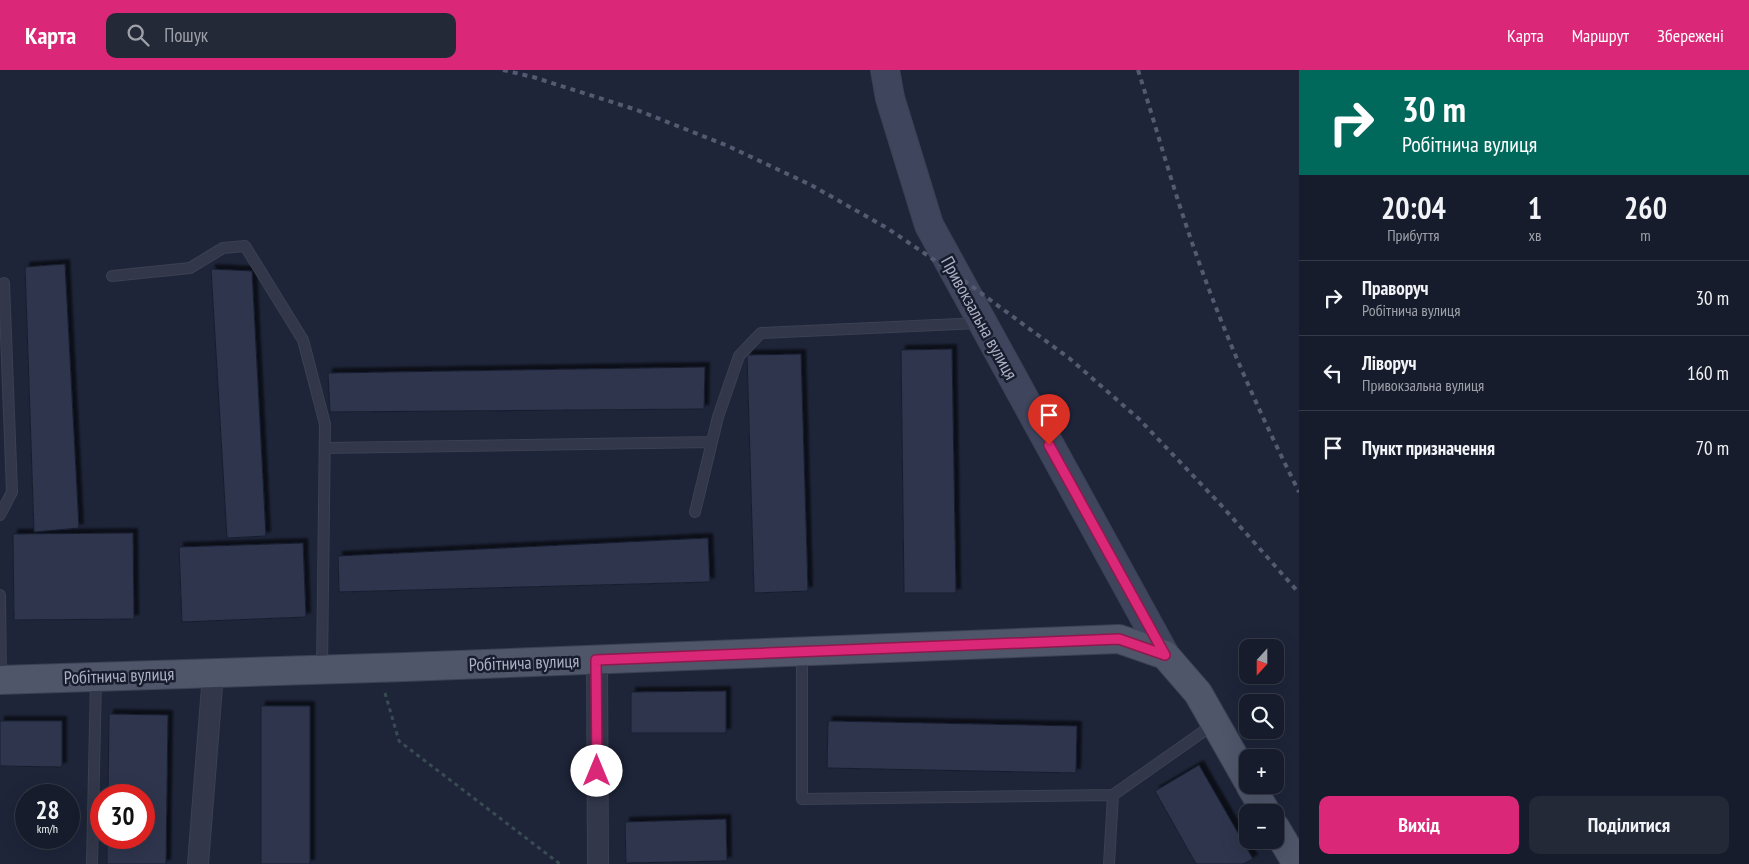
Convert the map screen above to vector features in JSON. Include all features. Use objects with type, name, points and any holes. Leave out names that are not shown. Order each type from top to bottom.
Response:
[{"type":"main road","name":"Привокзальна вулиця","points":[[885,70],[890,98],[929,225],[1165,655],[1198,693],[1239,766]]},
{"type":"main road","name":"Робітнича вулиця","points":[[0,680],[378,668],[1119,639],[1165,655]]},
{"type":"main road","points":[[1284,843],[1297,864]]},
{"type":"street","points":[[596,660],[598,864]]},
{"type":"street","points":[[198,864],[213,674]]},
{"type":"lane","points":[[112,276],[190,268],[222,248],[245,246],[303,340],[325,424],[322,670]]},
{"type":"lane","points":[[0,515],[12,492],[4,283]]},
{"type":"lane","points":[[696,512],[718,417],[739,356],[761,333],[982,323]]},
{"type":"lane","points":[[325,448],[712,442]]},
{"type":"lane","points":[[0,595],[0,680]]},
{"type":"lane","points":[[802,651],[802,799],[1113,794],[1214,724]]},
{"type":"lane","points":[[92,864],[96,677]]},
{"type":"lane","points":[[1109,864],[1113,794]]},
{"type":"path","points":[[378,668],[399,741],[560,864]]},
{"type":"building","points":[[65,264],[79,528],[34,532],[25,267]]},
{"type":"building","points":[[211,269],[252,271],[266,536],[227,538]]},
{"type":"building","points":[[952,349],[956,593],[904,593],[901,350]]},
{"type":"building","points":[[801,354],[808,591],[754,593],[747,355]]},
{"type":"building","points":[[705,367],[704,409],[330,412],[328,373]]},
{"type":"building","points":[[133,533],[134,619],[14,620],[13,534]]},
{"type":"building","points":[[708,538],[710,582],[339,592],[338,556]]},
{"type":"building","points":[[303,543],[306,617],[182,622],[179,547]]},
{"type":"building","points":[[726,691],[726,733],[631,733],[631,692]]},
{"type":"building","points":[[261,706],[310,706],[310,864],[261,864]]},
{"type":"building","points":[[109,714],[168,715],[166,864],[107,864],[107,849],[155,849],[155,784],[108,784]]},
{"type":"building","points":[[0,721],[62,721],[62,767],[0,766]]},
{"type":"building","points":[[828,721],[1077,726],[1076,773],[827,768]]},
{"type":"building","points":[[1199,765],[1239,835],[1239,849],[1247,849],[1253,859],[1243,864],[1196,864],[1155,791]]},
{"type":"building","points":[[726,819],[727,861],[626,863],[625,822]]},
{"type":"railway","points":[[503,70],[533,77],[637,110],[728,146],[811,185],[887,228],[955,274],[1069,358],[1139,419],[1221,505],[1299,593]]},
{"type":"railway","points":[[1138,70],[1180,206],[1206,282],[1243,373],[1299,492]]},
{"type":"route","points":[[597,771],[596,660],[1119,639],[1165,655],[1049,445]]}]
